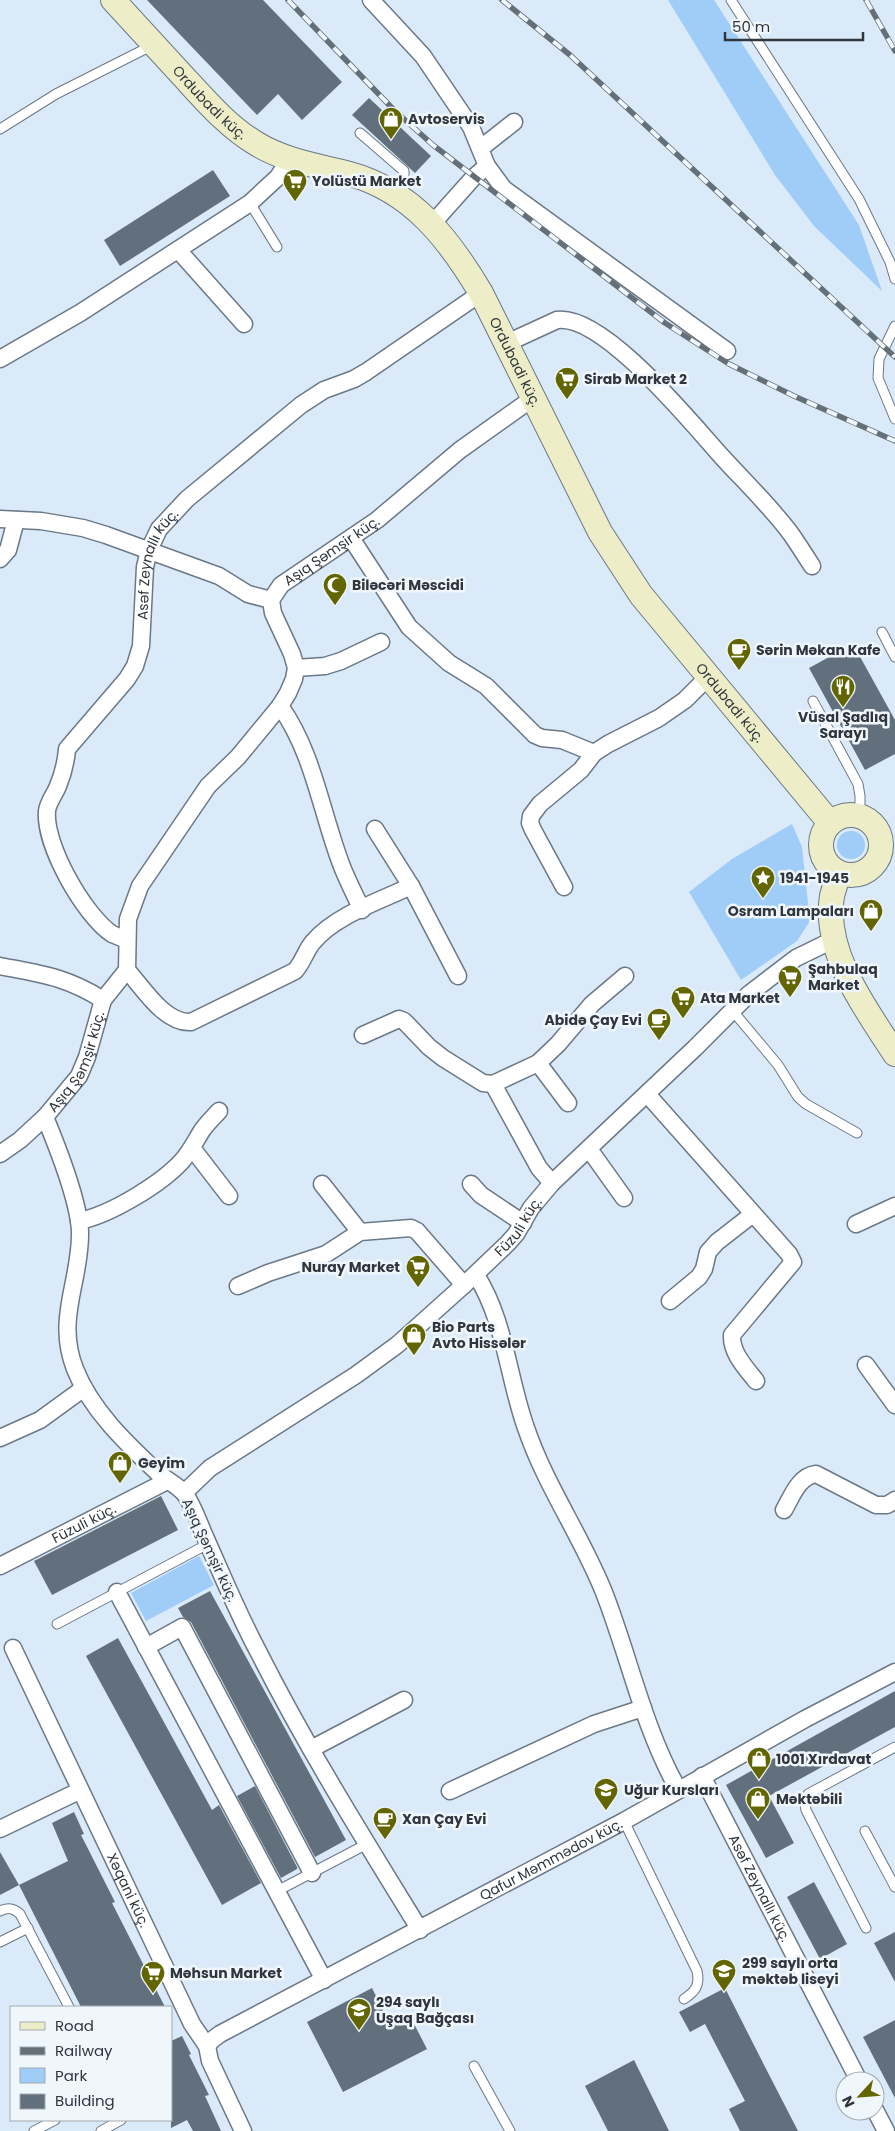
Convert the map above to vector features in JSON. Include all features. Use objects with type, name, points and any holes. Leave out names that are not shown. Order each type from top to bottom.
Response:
[{"type":"main road","name":"Ordubadi küç.","points":[[113,0],[198,92],[235,128],[270,152],[371,181],[406,200],[432,224],[457,255],[480,293],[600,532],[618,563],[641,596],[830,823]]},
{"type":"main road","points":[[850,815],[860,816],[888,835],[878,860],[871,869],[861,874],[850,876],[839,873],[831,868],[822,851],[823,836],[830,823],[839,818],[850,815]]},
{"type":"main road","points":[[839,873],[832,896],[832,921],[835,938],[845,967],[858,995],[895,1054]]},
{"type":"street","points":[[370,0],[423,56],[471,126],[487,166],[504,189],[727,351]]},
{"type":"street","points":[[481,148],[514,122]]},
{"type":"street","points":[[0,359],[80,313],[250,203],[278,177],[290,158]]},
{"type":"street","points":[[432,224],[473,178],[487,166]]},
{"type":"street","points":[[178,250],[244,324]]},
{"type":"street","name":"Asəf Zeynallı küç.","points":[[127,940],[114,935],[106,928],[70,882],[52,842],[47,820],[47,808],[58,787],[66,763],[67,749],[127,679],[135,666],[141,646],[142,585],[149,550],[159,529],[188,499],[301,405],[324,390],[360,375],[480,293]]},
{"type":"street","points":[[506,343],[557,320],[564,319],[584,325],[612,345],[638,366],[764,503],[791,534],[812,566]]},
{"type":"street","name":"Aşıq Şəmşir küç.","points":[[271,600],[281,585],[351,538],[400,501],[460,450],[533,398]]},
{"type":"street","points":[[0,559],[8,550],[8,519],[83,528],[219,576],[248,594],[271,600],[274,613],[292,654],[296,668],[292,686],[280,706],[238,757],[208,786],[140,886],[128,919],[127,970],[170,1018],[181,1023],[191,1022],[295,971],[312,943],[333,924],[411,886]]},
{"type":"street","points":[[351,538],[409,627],[449,663],[486,686],[536,735],[542,738],[562,740],[594,753]]},
{"type":"street","points":[[296,668],[325,666],[341,661],[381,642]]},
{"type":"street","points":[[564,887],[532,830],[531,816],[540,804],[580,770],[594,753],[667,713],[685,700],[709,676]]},
{"type":"street","points":[[280,706],[289,718],[301,743],[341,865],[362,910]]},
{"type":"street","points":[[375,830],[411,886],[458,976]]},
{"type":"street","name":"Füzuli küç.","points":[[184,1493],[210,1468],[380,1358],[470,1280],[508,1243],[523,1223],[531,1208],[552,1183],[647,1094],[749,994],[796,958],[835,938]]},
{"type":"street","points":[[0,966],[64,979],[103,1000]]},
{"type":"street","name":"Aşıq Şəmşir küç.","points":[[127,970],[103,1000],[87,1058],[79,1076],[45,1117],[63,1167],[79,1221],[79,1253],[67,1313],[66,1333],[69,1351],[84,1388],[109,1422],[167,1481],[184,1493],[258,1652],[311,1749],[420,1930]]},
{"type":"street","points":[[363,1035],[399,1019],[404,1021],[429,1047],[443,1058],[483,1083],[493,1084],[538,1063],[558,1044],[592,1004],[625,976]]},
{"type":"street","points":[[538,1063],[568,1103]]},
{"type":"street","points":[[493,1084],[540,1168],[552,1183]]},
{"type":"street","points":[[647,1094],[789,1254],[793,1262],[732,1335],[732,1344],[737,1356],[756,1382]]},
{"type":"street","points":[[79,1221],[105,1213],[159,1181],[182,1161],[202,1130],[219,1111]]},
{"type":"street","points":[[0,1154],[20,1140],[45,1117]]},
{"type":"street","points":[[192,1148],[230,1196]]},
{"type":"street","points":[[589,1149],[624,1198]]},
{"type":"street","points":[[322,1184],[360,1232]]},
{"type":"street","points":[[472,1184],[481,1195],[523,1223]]},
{"type":"street","points":[[856,1224],[895,1206]]},
{"type":"street","points":[[670,1301],[699,1277],[704,1269],[708,1252],[717,1242],[754,1214]]},
{"type":"street","points":[[238,1286],[268,1273],[326,1254],[360,1232],[405,1228],[418,1231],[470,1280],[484,1289],[493,1309],[526,1430],[605,1595],[653,1739],[678,1790]]},
{"type":"street","points":[[866,1365],[895,1405]]},
{"type":"street","points":[[0,1438],[40,1420],[84,1388]]},
{"type":"street","points":[[784,1510],[801,1481],[808,1475],[816,1474],[876,1505],[887,1505],[895,1500]]},
{"type":"street","name":"Füzuli küç.","points":[[0,1566],[167,1481]]},
{"type":"street","points":[[117,1592],[324,1980]]},
{"type":"street","points":[[146,1647],[182,1627],[312,1873]]},
{"type":"street","name":"Xəqani küç.","points":[[13,1648],[79,1791],[192,2024],[207,2046],[210,2061],[244,2131]]},
{"type":"street","name":"Qafur Məmmədov küç.","points":[[207,2046],[220,2034],[624,1821],[702,1776],[895,1672]]},
{"type":"street","points":[[311,1749],[404,1700]]},
{"type":"street","points":[[450,1791],[594,1724],[643,1708]]},
{"type":"street","name":"Asəf Zeynallı küç.","points":[[702,1776],[854,2071]]},
{"type":"street","points":[[0,1829],[79,1791]]},
{"type":"lane","points":[[731,0],[859,199],[890,262],[895,279]]},
{"type":"lane","points":[[0,129],[56,94],[154,44]]},
{"type":"lane","points":[[360,133],[404,171],[404,176],[391,191]]},
{"type":"lane","points":[[250,203],[277,248]]},
{"type":"lane","points":[[895,326],[879,359],[878,378],[895,419]]},
{"type":"lane","points":[[882,632],[895,657]]},
{"type":"lane","points":[[813,702],[858,784],[860,816]]},
{"type":"lane","points":[[732,1010],[778,1065],[798,1097],[806,1104],[857,1133]]},
{"type":"lane","points":[[57,1624],[208,1544]]},
{"type":"lane","points":[[866,1928],[806,1810],[804,1799],[808,1794],[895,1747]]},
{"type":"lane","points":[[624,1821],[698,1971],[698,1987],[684,1998]]},
{"type":"lane","points":[[865,1831],[895,1887]]},
{"type":"lane","points":[[277,1892],[367,1844]]},
{"type":"lane","points":[[0,1911],[6,1908],[15,1909],[20,1914],[68,2006]]},
{"type":"lane","points":[[0,1942],[28,1928]]},
{"type":"lane","points":[[474,2066],[510,2131]]},
{"type":"lane","points":[[34,2131],[53,2121]]},
{"type":"lane","points":[[101,2131],[119,2121]]},
{"type":"green space","points":[[668,0],[714,0],[859,225],[882,291],[814,226],[775,175]]},
{"type":"green space","points":[[792,824],[802,847],[810,921],[797,941],[741,980],[689,892],[732,859]]},
{"type":"green space","points":[[851,831],[861,835],[865,845],[861,855],[851,859],[841,855],[837,845],[841,835]]},
{"type":"green space","points":[[199,1556],[214,1585],[146,1621],[131,1593]]},
{"type":"building","points":[[147,0],[263,0],[342,82],[302,120],[278,94],[257,115]]},
{"type":"building","points":[[369,98],[431,156],[415,173],[352,115]]},
{"type":"building","points":[[213,170],[230,196],[120,266],[104,240]]},
{"type":"building","points":[[853,644],[895,720],[895,754],[865,770],[809,668]]},
{"type":"building","points":[[161,1496],[178,1530],[52,1595],[34,1561]]},
{"type":"building","points":[[210,1591],[346,1840],[315,1857],[191,1622],[183,1617],[178,1608]]},
{"type":"building","points":[[118,1638],[212,1810],[219,1805],[261,1883],[222,1905],[86,1656]]},
{"type":"building","points":[[895,1691],[895,1727],[769,1796],[794,1843],[766,1858],[726,1785]]},
{"type":"building","points":[[255,1786],[297,1867],[297,1869],[281,1878],[237,1796]]},
{"type":"building","points":[[74,1812],[84,1834],[81,1835],[115,1902],[112,1903],[164,2006],[80,2006],[19,1885],[68,1861],[52,1823]]},
{"type":"building","points":[[0,1852],[19,1885],[0,1895]]},
{"type":"building","points":[[814,1882],[847,1944],[820,1959],[787,1897]]},
{"type":"building","points":[[895,1932],[895,1982],[874,1943]]},
{"type":"building","points":[[372,1988],[391,2026],[410,2016],[427,2049],[343,2092],[307,2022]]},
{"type":"building","points":[[725,1988],[798,2131],[740,2131],[729,2109],[745,2101],[705,2024],[690,2032],[679,2012]]},
{"type":"building","points":[[895,2020],[895,2098],[885,2079],[885,2071],[881,2071],[863,2037]]},
{"type":"building","points":[[182,2036],[191,2054],[189,2055],[209,2095],[205,2096],[221,2131],[193,2131],[187,2120],[171,2128],[172,2041]]},
{"type":"building","points":[[634,2060],[669,2131],[608,2131],[585,2086]]},
{"type":"railway","points":[[288,0],[394,110],[433,145],[665,323],[729,364],[794,396],[895,441]]},
{"type":"railway","points":[[502,0],[570,55],[895,357]]},
{"type":"railway","points":[[866,0],[895,51]]},
{"type":"place","name":"Avtoservis","points":[[391,140]]},
{"type":"place","name":"Yolüstü Market","points":[[295,202]]},
{"type":"place","name":"Sirab Market 2","points":[[567,400]]},
{"type":"place","name":"Biləcəri Məscidi","points":[[335,606]]},
{"type":"place","name":"Sərin Məkan Kafe","points":[[739,671]]},
{"type":"place","name":"Vüsal Şadlıq Sarayı","points":[[843,708]]},
{"type":"place","name":"1941-1945","points":[[763,899]]},
{"type":"place","name":"Osram Lampaları","points":[[871,932]]},
{"type":"place","name":"Şahbulaq Market","points":[[790,998]]},
{"type":"place","name":"Ata Market","points":[[683,1019]]},
{"type":"place","name":"Abidə Çay Evi","points":[[659,1041]]},
{"type":"place","name":"Nuray Market","points":[[418,1288]]},
{"type":"place","name":"Bio Parts Avto Hissələr","points":[[414,1356]]},
{"type":"place","name":"Geyim","points":[[120,1484]]},
{"type":"place","name":"1001 Xırdavat","points":[[759,1780]]},
{"type":"place","name":"Uğur Kursları","points":[[606,1811]]},
{"type":"place","name":"Məktəbili","points":[[758,1820]]},
{"type":"place","name":"Xan Çay Evi","points":[[385,1840]]},
{"type":"place","name":"299 saylı orta məktəb liseyi","points":[[724,1992]]},
{"type":"place","name":"Məhsun Market","points":[[153,1994]]},
{"type":"place","name":"294 saylı Uşaq Bağçası","points":[[359,2031]]}]
